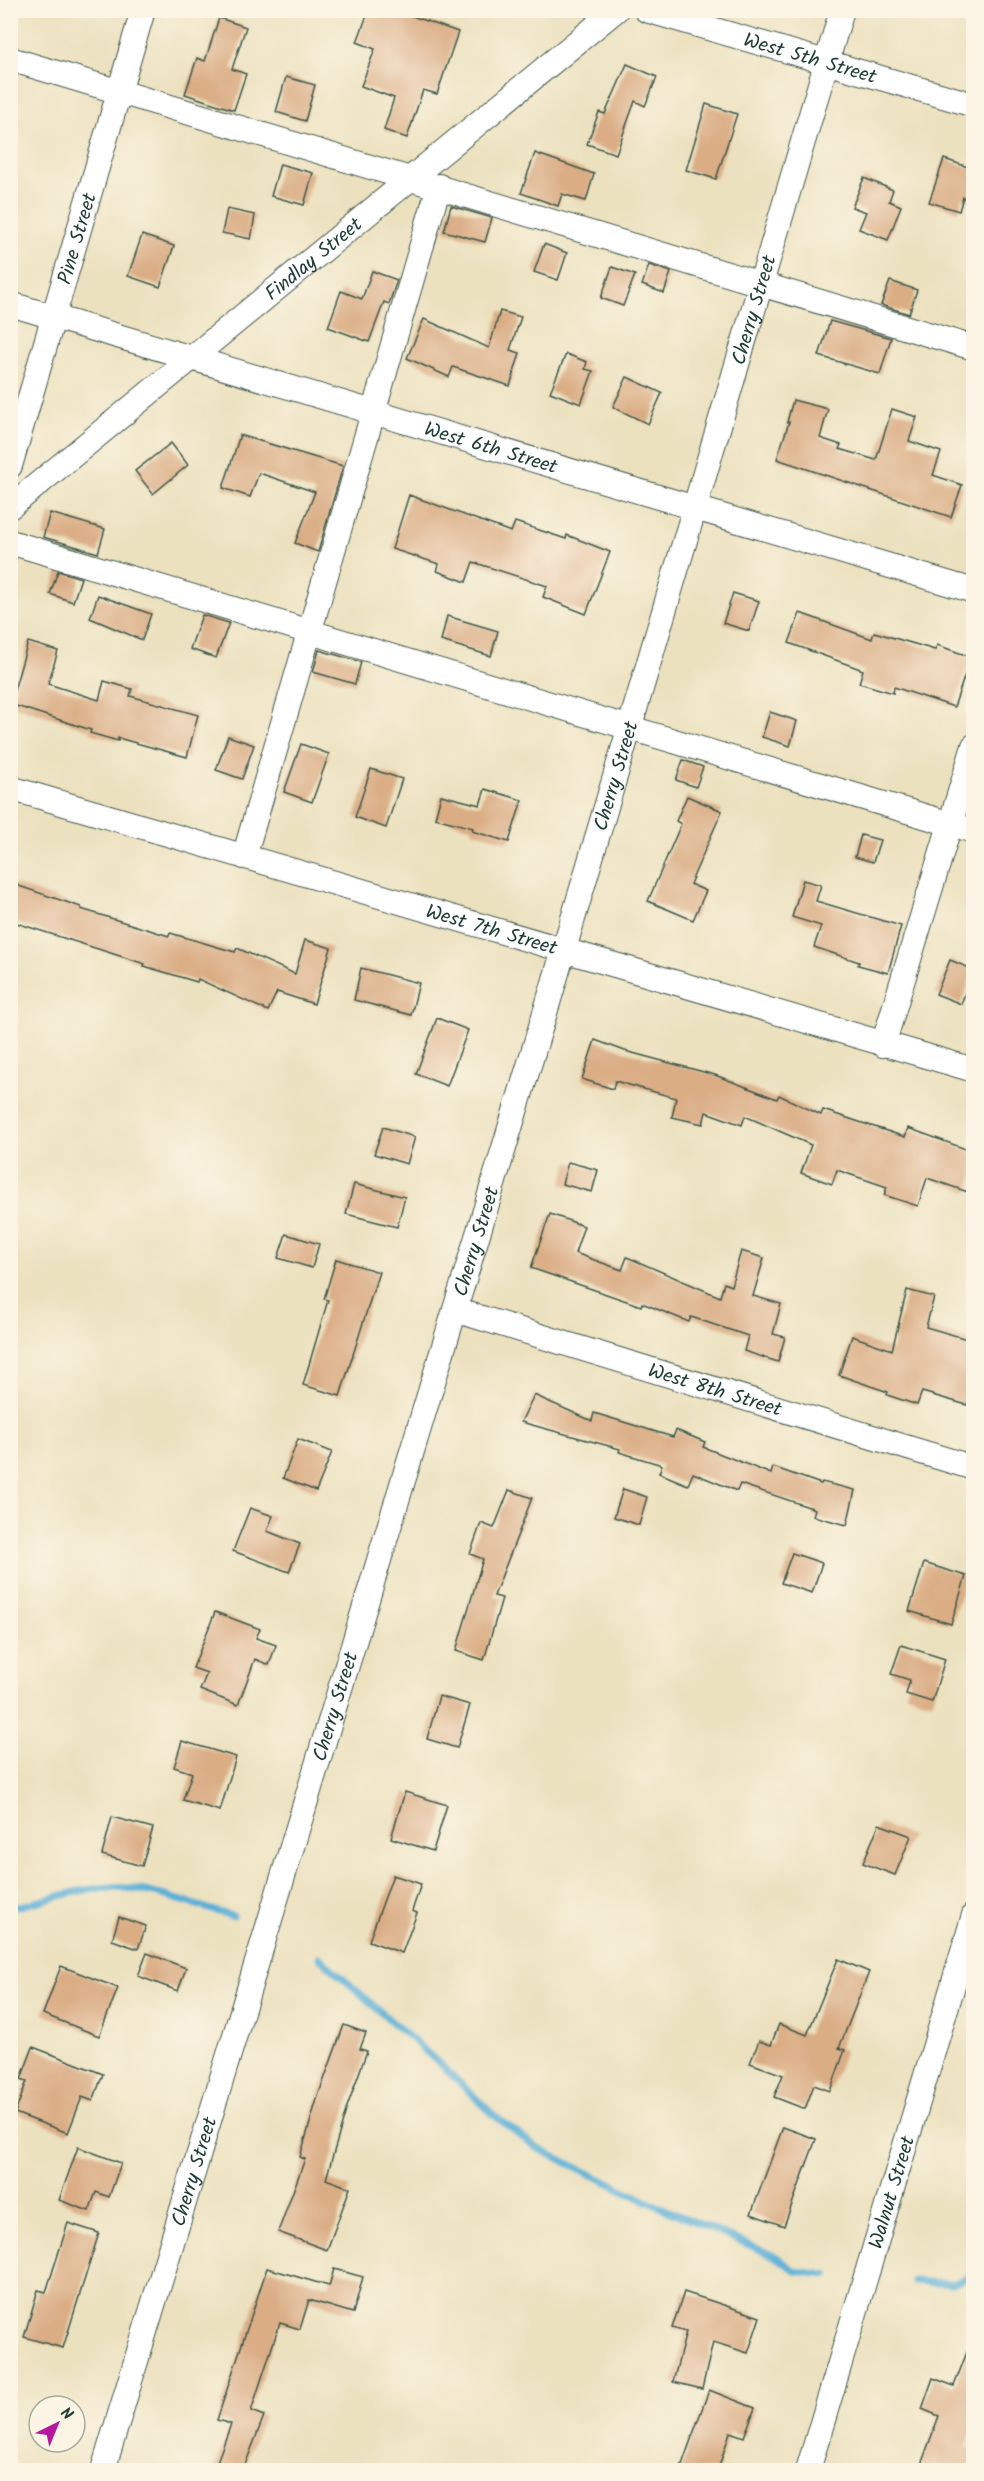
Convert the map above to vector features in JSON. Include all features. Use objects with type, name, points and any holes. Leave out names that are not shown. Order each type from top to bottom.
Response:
[{"type":"street","name":"Pine Street","points":[[10,466],[143,10]]},
{"type":"street","name":"Findlay Street","points":[[10,507],[616,10]]},
{"type":"street","name":"West 5th Street","points":[[646,10],[974,105]]},
{"type":"street","name":"Cherry Street","points":[[103,2470],[630,730],[842,10]]},
{"type":"street","points":[[10,59],[974,348]]},
{"type":"street","points":[[244,857],[439,186]]},
{"type":"street","name":"West 6th Street","points":[[10,304],[222,365],[372,412],[974,591]]},
{"type":"street","points":[[10,543],[974,831]]},
{"type":"street","points":[[883,1045],[974,746]]},
{"type":"street","name":"West 7th Street","points":[[10,788],[974,1070]]},
{"type":"street","name":"West 8th Street","points":[[455,1310],[974,1468]]},
{"type":"street","name":"Walnut Street","points":[[808,2470],[974,1915]]},
{"type":"building","points":[[369,10],[395,10],[458,32],[437,94],[423,90],[407,138],[384,130],[394,98],[361,86],[375,49],[357,42]]},
{"type":"building","points":[[219,18],[246,27],[232,69],[246,74],[234,110],[185,94],[197,58],[205,61]]},
{"type":"building","points":[[627,64],[657,77],[645,106],[635,101],[616,154],[587,144],[599,112],[605,114]]},
{"type":"building","points":[[286,77],[315,85],[305,121],[276,112]]},
{"type":"building","points":[[706,104],[737,114],[716,179],[686,170]]},
{"type":"building","points":[[535,153],[594,174],[586,201],[562,194],[558,206],[521,193]]},
{"type":"building","points":[[944,159],[974,169],[974,201],[963,197],[959,211],[929,202]]},
{"type":"building","points":[[280,164],[313,173],[304,205],[271,196]]},
{"type":"building","points":[[864,178],[893,190],[889,201],[901,206],[888,240],[859,229],[866,212],[852,207]]},
{"type":"building","points":[[451,206],[492,218],[485,242],[444,231]]},
{"type":"building","points":[[227,209],[255,215],[251,239],[222,233]]},
{"type":"building","points":[[142,235],[174,246],[160,287],[128,276]]},
{"type":"building","points":[[544,244],[567,253],[558,280],[534,272]]},
{"type":"building","points":[[649,265],[671,272],[664,293],[642,285]]},
{"type":"building","points":[[612,267],[635,275],[623,306],[601,298]]},
{"type":"building","points":[[372,271],[397,280],[389,304],[384,302],[369,342],[328,327],[341,291],[362,299]]},
{"type":"building","points":[[890,281],[917,290],[909,314],[881,305]]},
{"type":"building","points":[[500,311],[521,317],[510,350],[520,353],[510,386],[453,367],[449,377],[407,358],[424,319],[489,348]]},
{"type":"building","points":[[830,321],[891,338],[880,374],[819,356]]},
{"type":"building","points":[[566,354],[587,362],[585,369],[593,371],[581,404],[550,392]]},
{"type":"building","points":[[627,377],[662,393],[648,424],[613,407]]},
{"type":"building","points":[[793,400],[828,409],[820,438],[841,445],[839,449],[876,460],[892,409],[917,417],[909,441],[941,452],[933,475],[962,485],[951,517],[777,459],[789,422],[787,422]]},
{"type":"building","points":[[240,435],[343,466],[318,552],[295,543],[315,492],[259,473],[250,497],[223,488]]},
{"type":"building","points":[[171,443],[188,465],[153,494],[135,471]]},
{"type":"building","points":[[409,495],[511,532],[515,522],[566,539],[567,535],[610,552],[586,614],[543,597],[547,586],[473,562],[466,582],[437,571],[439,564],[392,549]]},
{"type":"building","points":[[50,513],[105,529],[98,553],[43,537]]},
{"type":"building","points":[[58,571],[81,578],[73,602],[50,594]]},
{"type":"building","points":[[733,593],[759,601],[749,631],[723,623]]},
{"type":"building","points":[[98,595],[151,614],[142,640],[90,618]]},
{"type":"building","points":[[800,613],[872,639],[874,632],[935,650],[937,645],[971,657],[954,707],[894,687],[893,693],[859,683],[863,670],[789,643]]},
{"type":"building","points":[[202,615],[229,623],[216,658],[190,649]]},
{"type":"building","points":[[447,616],[498,631],[491,656],[441,641]]},
{"type":"building","points":[[28,642],[58,651],[48,684],[99,700],[104,681],[132,689],[130,696],[198,715],[187,757],[118,738],[118,741],[90,733],[91,730],[10,704]]},
{"type":"building","points":[[319,650],[361,662],[355,684],[313,672]]},
{"type":"building","points":[[770,712],[797,721],[790,746],[762,737]]},
{"type":"building","points":[[228,736],[254,745],[242,779],[216,770]]},
{"type":"building","points":[[301,744],[329,754],[312,802],[284,792]]},
{"type":"building","points":[[683,760],[703,767],[696,787],[676,780]]},
{"type":"building","points":[[371,769],[402,779],[386,828],[355,817]]},
{"type":"building","points":[[485,789],[522,800],[509,842],[472,831],[473,828],[435,818],[441,795],[480,805]]},
{"type":"building","points":[[687,796],[722,811],[690,884],[706,891],[693,920],[648,901],[681,824],[676,821]]},
{"type":"building","points":[[861,835],[880,840],[873,862],[855,857]]},
{"type":"building","points":[[803,880],[821,885],[816,901],[901,926],[888,973],[858,965],[859,962],[814,947],[821,926],[792,917]]},
{"type":"building","points":[[10,883],[81,907],[81,909],[169,936],[170,933],[235,952],[237,948],[295,974],[305,940],[331,948],[314,1004],[277,992],[268,1011],[198,979],[197,982],[144,966],[145,964],[10,921]]},
{"type":"building","points":[[950,960],[974,970],[961,1004],[936,994]]},
{"type":"building","points":[[361,968],[419,983],[411,1015],[354,1000]]},
{"type":"building","points":[[437,1018],[468,1030],[447,1086],[416,1074]]},
{"type":"building","points":[[595,1040],[625,1051],[715,1075],[777,1099],[779,1095],[821,1115],[823,1110],[905,1137],[908,1128],[974,1152],[974,1175],[968,1192],[927,1178],[918,1206],[884,1195],[887,1187],[837,1170],[832,1184],[801,1173],[811,1145],[745,1116],[742,1125],[706,1112],[703,1124],[672,1117],[676,1098],[615,1081],[613,1089],[582,1079]]},
{"type":"building","points":[[383,1127],[415,1137],[407,1164],[374,1154]]},
{"type":"building","points":[[568,1162],[598,1170],[592,1192],[562,1184]]},
{"type":"building","points":[[354,1184],[405,1197],[397,1227],[346,1214]]},
{"type":"building","points":[[550,1214],[584,1226],[575,1253],[622,1270],[627,1257],[720,1297],[724,1283],[731,1286],[741,1251],[764,1258],[753,1296],[781,1304],[773,1334],[785,1337],[778,1362],[744,1351],[748,1336],[691,1317],[689,1322],[642,1303],[641,1306],[531,1268]]},
{"type":"building","points":[[286,1234],[319,1244],[312,1268],[278,1258]]},
{"type":"building","points":[[336,1259],[379,1272],[340,1396],[303,1385],[328,1300],[324,1299]]},
{"type":"building","points":[[907,1290],[934,1297],[926,1327],[974,1341],[974,1383],[967,1405],[922,1392],[917,1405],[839,1375],[852,1336],[892,1350]]},
{"type":"building","points":[[534,1395],[592,1421],[594,1413],[673,1437],[676,1430],[705,1442],[703,1447],[771,1474],[773,1467],[821,1484],[822,1482],[855,1490],[847,1525],[813,1516],[815,1509],[740,1484],[737,1491],[693,1473],[688,1485],[659,1473],[662,1465],[619,1452],[620,1449],[521,1422]]},
{"type":"building","points":[[298,1439],[332,1452],[316,1491],[283,1478]]},
{"type":"building","points":[[623,1489],[647,1497],[639,1525],[614,1517]]},
{"type":"building","points":[[509,1490],[532,1498],[494,1596],[502,1598],[484,1660],[456,1651],[483,1559],[470,1554],[481,1523],[494,1528]]},
{"type":"building","points":[[250,1508],[273,1516],[267,1531],[300,1544],[289,1572],[233,1551]]},
{"type":"building","points":[[792,1553],[822,1563],[812,1593],[781,1583]]},
{"type":"building","points":[[924,1563],[966,1576],[951,1624],[909,1611]]},
{"type":"building","points":[[215,1612],[260,1629],[256,1638],[276,1645],[269,1665],[255,1659],[238,1705],[200,1690],[207,1673],[193,1668]]},
{"type":"building","points":[[901,1645],[945,1659],[932,1702],[906,1694],[910,1680],[891,1674]]},
{"type":"building","points":[[439,1696],[470,1705],[457,1748],[427,1739]]},
{"type":"building","points":[[182,1741],[236,1757],[220,1811],[183,1800],[192,1773],[174,1767]]},
{"type":"building","points":[[405,1792],[447,1805],[433,1851],[391,1838]]},
{"type":"building","points":[[112,1817],[153,1828],[142,1866],[102,1855]]},
{"type":"building","points":[[879,1824],[911,1836],[895,1875],[863,1863]]},
{"type":"building","points":[[393,1875],[421,1884],[412,1911],[417,1913],[402,1953],[369,1941]]},
{"type":"building","points":[[119,1917],[146,1926],[138,1949],[112,1940]]},
{"type":"building","points":[[147,1953],[186,1968],[178,1991],[138,1976]]},
{"type":"building","points":[[838,1959],[869,1972],[839,2048],[845,2050],[830,2091],[814,2085],[805,2109],[774,2097],[783,2075],[750,2063],[759,2041],[771,2045],[779,2024],[807,2035]]},
{"type":"building","points":[[61,1966],[118,1988],[99,2036],[43,2014]]},
{"type":"building","points":[[344,2025],[366,2033],[360,2049],[367,2051],[347,2107],[326,2179],[350,2188],[327,2250],[278,2232],[305,2159],[300,2157],[317,2099]]},
{"type":"building","points":[[33,2047],[103,2074],[93,2101],[82,2097],[68,2133],[15,2113],[27,2081],[21,2079]]},
{"type":"building","points":[[783,2127],[816,2139],[784,2226],[751,2214]]},
{"type":"building","points":[[78,2147],[121,2163],[109,2197],[96,2192],[89,2211],[59,2200]]},
{"type":"building","points":[[68,2223],[99,2233],[63,2348],[24,2337],[38,2290],[46,2292]]},
{"type":"building","points":[[267,2268],[329,2286],[334,2269],[363,2277],[353,2313],[309,2300],[300,2329],[280,2323],[251,2411],[264,2416],[243,2470],[214,2470],[231,2424],[217,2420]]},
{"type":"building","points":[[684,2292],[760,2317],[748,2353],[713,2342],[702,2389],[673,2382],[686,2332],[672,2328]]},
{"type":"building","points":[[972,2339],[974,2427],[966,2447],[974,2450],[974,2470],[919,2470],[939,2416],[922,2409],[933,2378],[954,2386]]},
{"type":"building","points":[[709,2390],[755,2408],[744,2437],[730,2432],[718,2470],[680,2470]]},
{"type":"waterway","points":[[10,1908],[86,1890],[111,1887],[156,1893],[233,1916]]},
{"type":"waterway","points":[[319,1957],[496,2117],[537,2148],[646,2201],[777,2257],[795,2271],[827,2275]]},
{"type":"waterway","points":[[914,2281],[952,2284],[974,2274]]}]
